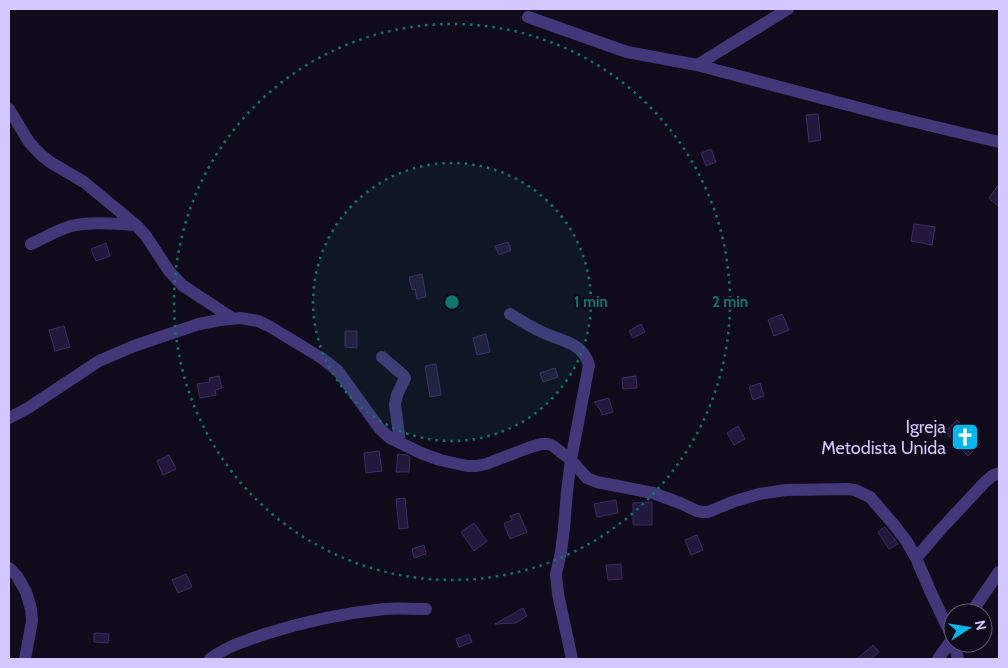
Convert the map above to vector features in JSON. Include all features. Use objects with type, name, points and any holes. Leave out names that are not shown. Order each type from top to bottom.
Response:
[{"type":"street","points":[[697,65],[788,9]]},
{"type":"street","points":[[528,17],[627,52],[697,65],[886,115],[999,142]]},
{"type":"street","points":[[9,109],[13,123],[41,155],[84,182],[136,225],[146,236],[169,271],[182,285],[232,318]]},
{"type":"street","points":[[31,244],[71,226],[94,224],[136,225]]},
{"type":"street","points":[[510,314],[541,332],[569,342],[578,348],[587,359],[588,365],[570,460],[564,528],[556,574],[558,594],[572,659]]},
{"type":"street","points":[[9,418],[28,408],[99,361],[134,346],[199,324],[232,318],[258,320],[323,359],[338,371],[380,429],[390,438],[440,460],[467,466],[477,466],[541,444],[553,446],[587,478],[597,482],[653,493],[703,512],[717,509],[736,501],[786,490],[855,490],[870,497],[907,542],[943,617]]},
{"type":"street","points":[[382,357],[403,374],[405,378],[395,404],[400,443]]},
{"type":"street","points":[[916,558],[985,482],[999,473]]},
{"type":"street","points":[[9,568],[18,576],[26,592],[31,609],[32,621],[25,659]]},
{"type":"street","points":[[977,603],[999,572]]},
{"type":"street","points":[[210,659],[239,642],[296,624],[385,609],[426,608]]},
{"type":"building","points":[[818,114],[821,140],[809,142],[806,115]]},
{"type":"building","points":[[711,149],[716,162],[706,166],[701,153]]},
{"type":"building","points":[[999,184],[999,207],[989,198]]},
{"type":"building","points":[[914,224],[935,227],[932,245],[911,241]]},
{"type":"building","points":[[508,242],[511,250],[499,255],[495,246]]},
{"type":"building","points":[[106,243],[110,256],[96,261],[91,249]]},
{"type":"building","points":[[422,274],[426,297],[417,299],[415,289],[412,290],[409,277]]},
{"type":"building","points":[[782,314],[789,330],[774,336],[768,320]]},
{"type":"building","points":[[641,324],[645,332],[633,338],[629,331]]},
{"type":"building","points":[[64,326],[70,347],[55,351],[49,330]]},
{"type":"building","points":[[345,331],[357,331],[357,348],[345,347]]},
{"type":"building","points":[[486,334],[490,352],[477,355],[473,338]]},
{"type":"building","points":[[436,364],[441,395],[430,397],[425,366]]},
{"type":"building","points":[[555,368],[558,377],[543,382],[540,373]]},
{"type":"building","points":[[219,376],[222,388],[215,390],[216,395],[200,398],[197,384],[210,382],[209,378]]},
{"type":"building","points":[[636,376],[637,388],[623,389],[622,378]]},
{"type":"building","points":[[760,383],[764,396],[753,400],[749,387]]},
{"type":"building","points":[[609,398],[613,412],[602,415],[594,402]]},
{"type":"building","points":[[957,420],[980,444],[968,456],[945,432]]},
{"type":"building","points":[[738,426],[745,439],[734,445],[727,433]]},
{"type":"building","points":[[379,451],[382,471],[366,473],[364,453]]},
{"type":"building","points":[[398,454],[410,457],[409,472],[396,472]]},
{"type":"building","points":[[169,455],[176,469],[163,475],[157,461]]},
{"type":"building","points":[[405,498],[408,528],[399,529],[396,499]]},
{"type":"building","points":[[616,500],[618,513],[597,517],[594,504]]},
{"type":"building","points":[[652,502],[652,525],[633,525],[633,503]]},
{"type":"building","points":[[519,513],[527,532],[510,539],[504,524],[512,520],[510,516]]},
{"type":"building","points":[[474,523],[487,541],[474,551],[461,532]]},
{"type":"building","points":[[885,527],[898,544],[889,549],[878,532]]},
{"type":"building","points":[[697,535],[703,550],[691,555],[685,540]]},
{"type":"building","points":[[424,545],[426,554],[414,558],[412,549]]},
{"type":"building","points":[[621,564],[622,579],[608,580],[606,565]]},
{"type":"building","points":[[186,574],[192,587],[178,593],[172,580]]},
{"type":"building","points":[[523,608],[527,616],[516,623],[495,624]]},
{"type":"building","points":[[94,633],[109,634],[108,643],[94,642]]},
{"type":"building","points":[[469,634],[472,642],[459,647],[456,639]]},
{"type":"building","points":[[873,645],[879,652],[871,659],[857,659]]},
{"type":"place","name":"Igreja Metodista Unida","points":[[965,437]]}]
